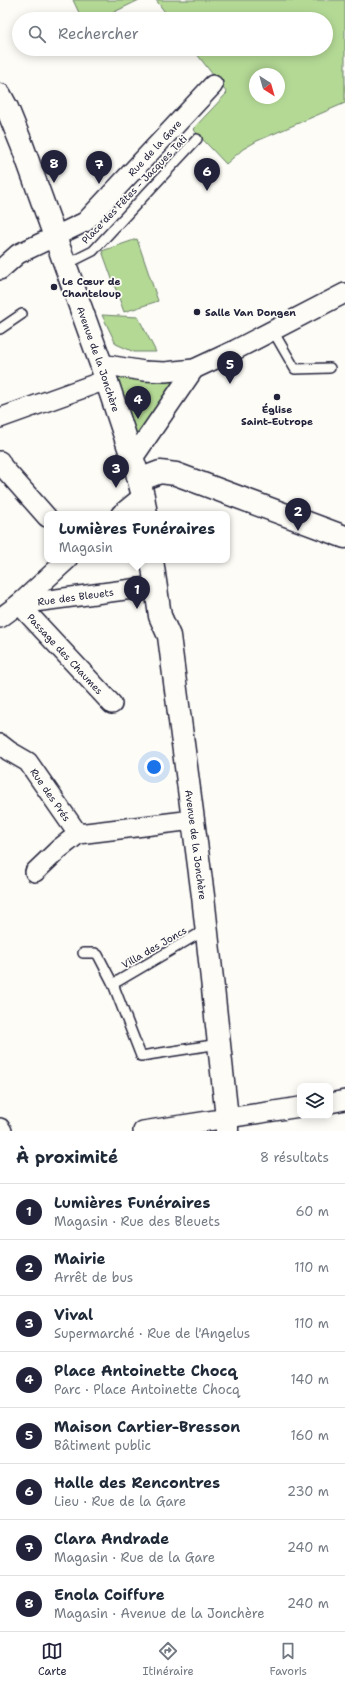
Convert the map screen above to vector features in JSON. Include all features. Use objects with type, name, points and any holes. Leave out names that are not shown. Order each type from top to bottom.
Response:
[{"type":"main road","name":"Avenue de la Jonchère","points":[[2,105],[56,236],[132,458],[143,497]]},
{"type":"main road","points":[[143,497],[160,472],[176,474],[345,537]]},
{"type":"main road","name":"Avenue de la Jonchère","points":[[152,563],[160,616],[169,636],[207,931],[220,1044],[227,1125]]},
{"type":"street","name":"Rue de la Gare","points":[[0,270],[18,254],[85,222],[213,85]]},
{"type":"street","points":[[0,418],[103,372],[165,372],[194,369],[273,331],[345,293]]},
{"type":"street","points":[[132,458],[194,369]]},
{"type":"street","points":[[0,461],[2,466],[44,514]]},
{"type":"street","points":[[125,511],[143,497]]},
{"type":"street","points":[[0,618],[19,604],[64,563]]},
{"type":"street","name":"Rue des Bleuets","points":[[19,604],[155,586]]},
{"type":"street","name":"Passage des Chaumes","points":[[19,604],[112,704]]},
{"type":"street","name":"Rue des Prés","points":[[0,744],[28,762],[78,834]]},
{"type":"street","points":[[35,872],[59,849],[78,834],[193,820]]},
{"type":"street","points":[[333,1102],[345,1100]]},
{"type":"street","points":[[143,1131],[227,1125],[297,1108]]},
{"type":"lane","name":"Place des Fêtes - Jacques Tati","points":[[65,265],[93,251],[197,139]]},
{"type":"lane","points":[[0,329],[22,314]]},
{"type":"lane","points":[[273,331],[295,369],[330,368]]},
{"type":"lane","name":"Villa des Joncs","points":[[112,984],[200,932],[207,931]]},
{"type":"lane","points":[[83,953],[96,953],[98,955],[112,984],[141,1056],[220,1044]]},
{"type":"green space","points":[[73,0],[139,0],[114,12],[79,12]]},
{"type":"green space","points":[[156,0],[345,0],[345,103],[257,141],[243,149],[226,164],[193,129],[227,93],[198,56],[333,56],[333,12],[165,12]]},
{"type":"green space","points":[[137,239],[158,301],[124,312],[102,251]]},
{"type":"green space","points":[[102,315],[138,317],[156,352],[134,352],[116,344]]},
{"type":"green space","points":[[122,374],[172,381],[174,386],[138,443],[115,380]]},
{"type":"place","name":"Enola Coiffure","points":[[54,183]]},
{"type":"place","name":"Clara Andrade","points":[[99,184]]},
{"type":"place","name":"Halle des Rencontres","points":[[207,191]]},
{"type":"place","name":"Le Cœur de Chanteloup","points":[[54,287]]},
{"type":"place","name":"Salle Van Dongen","points":[[197,312]]},
{"type":"place","name":"Maison Cartier-Bresson","points":[[230,384]]},
{"type":"place","name":"Église Saint-Eutrope","points":[[277,397]]},
{"type":"place","name":"Place Antoinette Chocq","points":[[138,419]]},
{"type":"place","name":"Vival","points":[[116,488]]},
{"type":"place","name":"Mairie","points":[[298,531]]},
{"type":"place","name":"Lumières Funéraires","points":[[137,609]]}]
